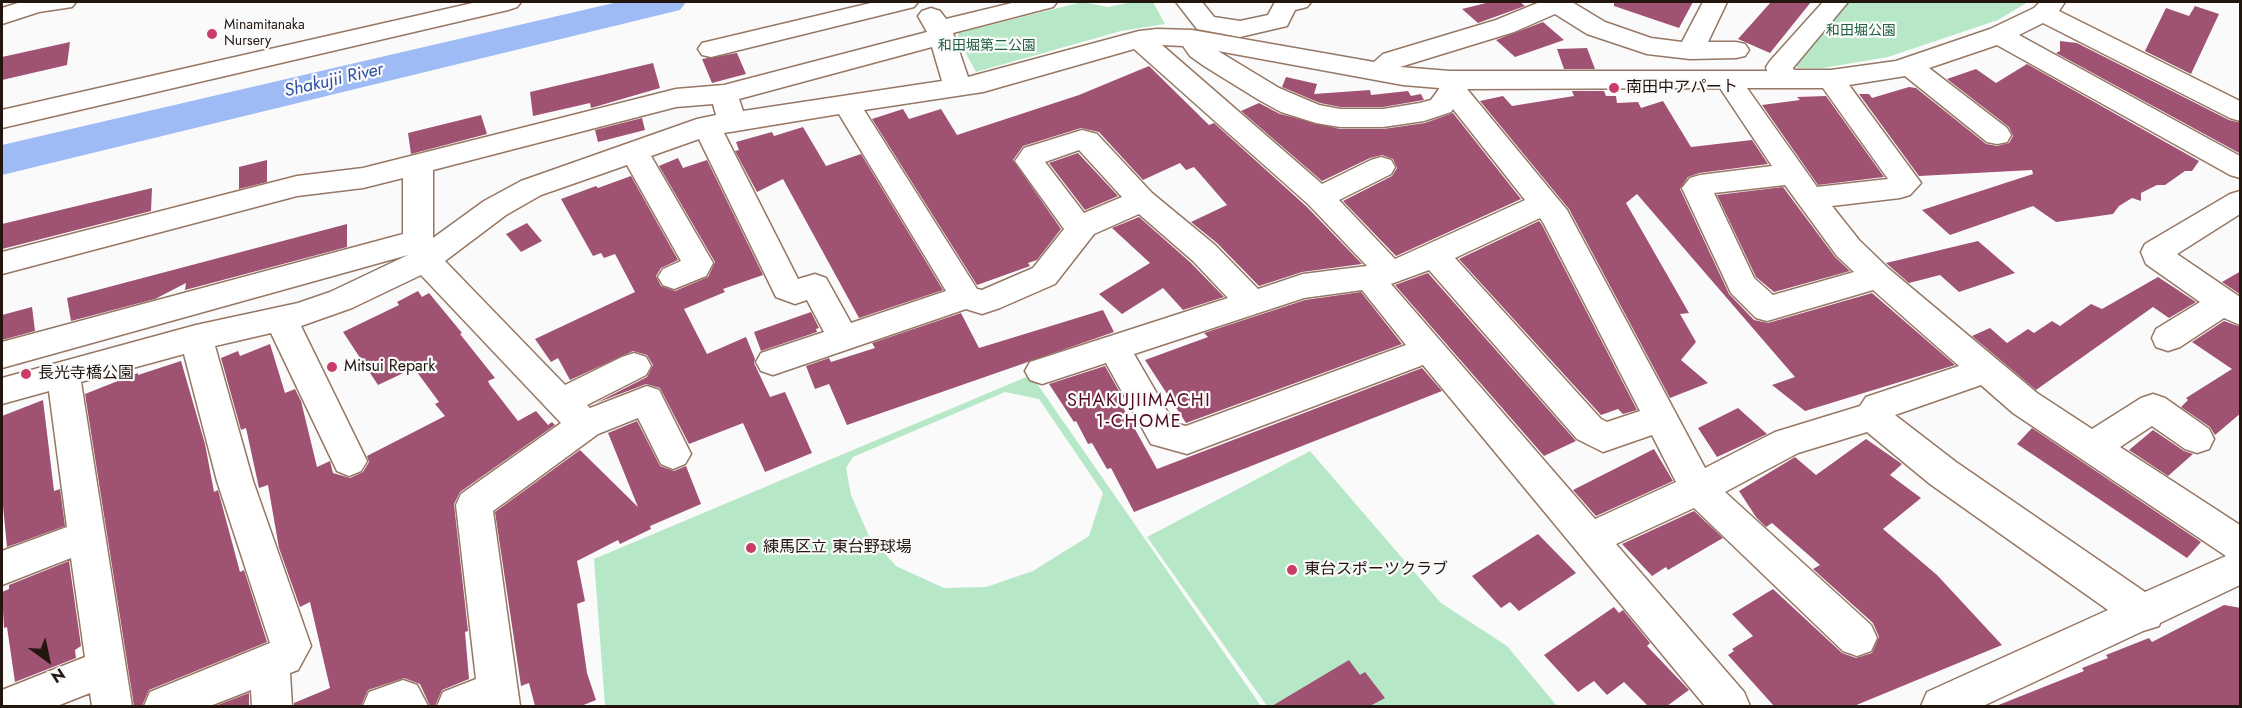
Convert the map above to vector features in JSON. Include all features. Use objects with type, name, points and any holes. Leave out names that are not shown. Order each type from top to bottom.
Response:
[{"type":"street","points":[[2,16],[36,5],[63,2]]},
{"type":"street","points":[[711,49],[905,2]]},
{"type":"street","points":[[924,2],[940,32],[958,87]]},
{"type":"street","points":[[2,391],[196,338],[281,319],[342,300],[531,188],[634,151],[721,114],[940,32],[1044,2]]},
{"type":"street","points":[[1189,2],[1206,23],[1240,29],[1278,20],[1285,5],[1298,2]]},
{"type":"street","points":[[1380,72],[1392,60],[1505,26],[1558,2],[1596,28],[1647,46],[1690,51],[1736,50]]},
{"type":"street","points":[[1690,51],[1715,2]]},
{"type":"street","points":[[1784,79],[1779,67],[1836,2]]},
{"type":"street","points":[[6,120],[497,3]]},
{"type":"street","points":[[2,263],[297,186],[363,178],[675,98],[721,114],[846,104],[983,83],[1139,39],[1192,38],[1452,85],[1831,79],[1867,76],[1909,66],[1999,35],[2048,7],[2241,112]]},
{"type":"street","points":[[1999,35],[2241,168]]},
{"type":"street","points":[[1192,38],[1199,50],[1213,60],[1291,106],[1317,114],[1340,118],[1383,118],[1424,112],[1441,106],[1452,85]]},
{"type":"street","points":[[1139,39],[1319,198],[1380,260],[1380,275],[1375,286],[1730,706]]},
{"type":"street","points":[[1909,66],[1998,135]]},
{"type":"street","points":[[1809,198],[1900,188],[1906,183],[1831,79]]},
{"type":"street","points":[[1728,80],[1809,198],[1848,248],[1878,277],[2025,403],[2241,544]]},
{"type":"street","points":[[1452,85],[1546,203],[1620,337],[1698,489],[1857,638]]},
{"type":"street","points":[[846,104],[966,297]]},
{"type":"street","points":[[721,114],[787,289],[795,292],[815,286],[844,340]]},
{"type":"street","points":[[1080,229],[1029,161],[1034,155],[1075,140],[1087,141],[1142,200],[1204,253],[1252,303]]},
{"type":"street","points":[[634,151],[697,263],[695,268],[674,277]]},
{"type":"street","points":[[418,163],[426,252],[573,414]]},
{"type":"street","points":[[1319,198],[1381,167]]},
{"type":"street","points":[[1791,174],[1700,185],[1697,188],[1742,285],[1762,307],[1767,309],[1878,277]]},
{"type":"street","points":[[773,362],[844,340],[966,297],[982,302],[1044,276],[1080,229],[1142,200]]},
{"type":"street","points":[[2232,308],[2157,256],[2156,252],[2241,201]]},
{"type":"street","points":[[1042,371],[1303,286],[1367,278],[1398,270],[1546,203]]},
{"type":"street","points":[[2,355],[426,252]]},
{"type":"street","points":[[1434,255],[1589,429],[1603,438],[1660,418]]},
{"type":"street","points":[[2168,338],[2232,308]]},
{"type":"street","points":[[281,319],[349,441]]},
{"type":"street","points":[[164,706],[284,657],[291,646],[235,481],[196,338]]},
{"type":"street","points":[[1114,348],[1163,434],[1187,440],[1428,350]]},
{"type":"street","points":[[457,706],[499,698],[474,505],[573,414],[634,366]]},
{"type":"street","points":[[1590,539],[1698,489],[1787,442],[1872,416],[1878,407],[1985,370]]},
{"type":"street","points":[[63,374],[112,706]]},
{"type":"street","points":[[573,414],[646,399],[673,454]]},
{"type":"street","points":[[2092,447],[2153,408],[2197,439]]},
{"type":"street","points":[[1872,416],[1943,473],[2145,614]]},
{"type":"street","points":[[2,568],[88,535]]},
{"type":"street","points":[[1941,706],[2145,614],[2241,567]]},
{"type":"street","points":[[269,663],[272,706]]},
{"type":"street","points":[[11,706],[107,667]]},
{"type":"street","points":[[383,706],[403,699],[408,706]]},
{"type":"green space","name":"和田堀第二公園","points":[[1082,2],[1108,7],[1132,2],[1153,2],[1165,24],[1121,31],[976,72],[957,37],[959,33]]},
{"type":"green space","name":"和田堀公園","points":[[1853,2],[2028,2],[1998,20],[1888,57],[1823,68],[1798,68],[1795,63],[1845,4]]},
{"type":"green space","name":"練馬区立 東台野球場","points":[[1031,375],[1261,706],[605,706],[594,559]],"holes":[[[1005,392],[1039,399],[1103,493],[1089,536],[1033,571],[986,587],[944,588],[896,566],[869,536],[851,495],[846,468],[853,457]]]},
{"type":"green space","name":"東台スポーツクラブ","points":[[1310,451],[1441,603],[1507,646],[1557,706],[1267,706],[1147,537]]},
{"type":"building","points":[[1490,2],[1520,2],[1525,6],[1478,23],[1462,9]]},
{"type":"building","points":[[1614,2],[1693,2],[1679,28],[1614,6]]},
{"type":"building","points":[[1771,2],[1811,2],[1770,53],[1738,39]]},
{"type":"building","points":[[2195,6],[2219,14],[2191,74],[2145,51],[2166,8],[2189,16]]},
{"type":"building","points":[[1543,22],[1564,40],[1515,57],[1496,40]]},
{"type":"building","points":[[2060,41],[2077,43],[2229,120],[2241,123],[2241,154],[2056,53],[2060,51]]},
{"type":"building","points":[[70,42],[67,65],[2,80],[2,57]]},
{"type":"building","points":[[1587,48],[1595,69],[1564,69],[1557,49]]},
{"type":"building","points":[[737,53],[746,74],[712,83],[702,59]]},
{"type":"building","points":[[653,63],[660,88],[591,108],[590,103],[533,116],[530,92]]},
{"type":"building","points":[[2027,64],[2199,161],[2192,171],[2185,171],[2165,185],[2157,185],[2141,193],[2141,201],[2132,198],[2119,206],[2113,214],[2056,222],[2033,206],[1950,235],[1922,210],[2033,174],[2032,170],[1919,176],[1859,94],[1869,94],[1872,98],[1909,87],[1916,88],[1986,144],[1997,146],[2009,143],[2013,136],[2009,127],[1947,79],[1976,69],[1996,83]]},
{"type":"building","points":[[1149,66],[1209,125],[1214,123],[1307,207],[1362,264],[1302,272],[1259,286],[1217,243],[1191,222],[1227,205],[1194,167],[1186,170],[1180,163],[1143,180],[1099,132],[1081,128],[1023,146],[1013,160],[1061,229],[1037,260],[1028,263],[1030,266],[977,285],[872,119],[903,109],[909,119],[941,109],[957,135],[1079,95]]},
{"type":"building","points":[[1286,77],[1317,84],[1314,94],[1370,90],[1371,95],[1408,91],[1411,96],[1421,94],[1424,100],[1383,107],[1340,107],[1320,103],[1282,87]]},
{"type":"building","points":[[1572,91],[1604,91],[1606,96],[1616,96],[1617,103],[1638,102],[1641,108],[1663,101],[1691,147],[1752,140],[1768,164],[1699,173],[1688,177],[1680,189],[1729,294],[1754,320],[1768,323],[1872,293],[1955,365],[1805,411],[1772,385],[1795,377],[1637,194],[1626,203],[1689,313],[1680,314],[1696,342],[1681,360],[1708,383],[1670,398],[1569,209],[1480,101],[1503,96],[1512,106],[1574,96]]},
{"type":"building","points":[[1826,96],[1884,177],[1818,185],[1762,105],[1800,100],[1797,97]]},
{"type":"building","points":[[1259,103],[1280,114],[1340,129],[1383,129],[1425,123],[1453,113],[1521,199],[1396,256],[1343,201],[1392,176],[1397,168],[1393,159],[1382,155],[1370,158],[1322,181],[1241,111]]},
{"type":"building","points":[[481,115],[487,134],[411,154],[408,133]]},
{"type":"building","points":[[642,118],[645,130],[598,142],[595,130]]},
{"type":"building","points":[[803,127],[826,166],[861,154],[943,290],[859,318],[783,179],[757,192],[735,151],[739,150],[736,142],[772,132],[774,136]]},
{"type":"building","points":[[1078,153],[1118,196],[1085,210],[1049,163]]},
{"type":"building","points":[[678,158],[683,168],[707,160],[763,275],[723,289],[725,292],[684,309],[707,354],[746,337],[755,359],[754,363],[770,397],[785,392],[812,453],[765,472],[743,423],[689,444],[660,388],[646,384],[596,403],[647,377],[653,365],[647,355],[633,351],[570,380],[558,358],[551,362],[535,339],[635,292],[615,254],[604,258],[601,253],[593,256],[561,199],[596,186],[598,188],[631,176],[678,260],[661,268],[656,276],[661,286],[675,291],[708,277],[715,262],[659,166]]},
{"type":"building","points":[[267,160],[267,182],[239,189],[239,167]]},
{"type":"building","points":[[1783,187],[1835,257],[1850,271],[1774,292],[1756,277],[1717,195]]},
{"type":"building","points":[[152,188],[151,211],[2,249],[2,224]]},
{"type":"building","points":[[1139,217],[1191,263],[1224,297],[1183,310],[1163,288],[1122,314],[1099,294],[1150,263],[1112,228]]},
{"type":"building","points":[[1539,221],[1637,410],[1623,414],[1618,409],[1601,415],[1459,259]]},
{"type":"building","points":[[527,223],[542,241],[521,252],[506,234]]},
{"type":"building","points":[[347,224],[347,247],[185,290],[186,283],[155,299],[71,321],[67,298]]},
{"type":"building","points":[[1978,241],[2015,273],[1959,292],[1940,275],[1909,283],[1886,263]]},
{"type":"building","points":[[2241,271],[2241,295],[2222,282]]},
{"type":"building","points":[[1428,273],[1576,441],[1544,456],[1395,285]]},
{"type":"building","points":[[2158,277],[2196,302],[2169,318],[2153,307],[2036,390],[1972,336],[1990,328],[2007,343],[2028,329],[2034,333],[2052,321],[2060,326],[2091,304],[2102,309]]},
{"type":"building","points":[[418,291],[422,297],[429,293],[462,333],[460,334],[495,378],[488,381],[490,385],[518,421],[536,411],[548,425],[552,422],[555,425],[460,492],[454,504],[468,631],[465,632],[469,679],[442,690],[435,706],[430,706],[420,684],[404,678],[368,690],[361,706],[294,706],[294,703],[330,688],[310,602],[300,607],[279,548],[268,485],[259,488],[246,428],[241,430],[221,358],[238,351],[240,356],[270,344],[285,393],[295,389],[301,401],[317,467],[330,461],[333,473],[350,478],[363,472],[369,462],[367,456],[445,416],[435,404],[439,402],[414,368],[378,385],[343,332],[399,305],[397,302]]},
{"type":"building","points":[[1361,292],[1402,344],[1186,423],[1145,360],[1208,337],[1204,333],[1305,300]]},
{"type":"building","points":[[32,307],[35,331],[2,340],[2,315]]},
{"type":"building","points":[[1103,310],[1114,332],[847,425],[829,384],[815,389],[806,366],[829,358],[831,362],[875,348],[872,343],[961,313],[979,348]]},
{"type":"building","points":[[811,312],[819,328],[816,329],[817,332],[761,351],[754,332]]},
{"type":"building","points":[[2224,321],[2241,327],[2241,413],[2215,435],[2210,427],[2181,407],[2188,400],[2186,398],[2232,369],[2192,342]]},
{"type":"building","points":[[181,361],[205,444],[214,492],[218,490],[240,572],[244,570],[267,642],[149,690],[142,706],[134,706],[85,394],[138,373],[138,375]]},
{"type":"building","points":[[1105,366],[1119,391],[1115,393],[1157,469],[1422,368],[1442,391],[1134,512],[1111,468],[1107,469],[1092,443],[1088,444],[1076,421],[1074,422],[1049,384]]},
{"type":"building","points":[[43,400],[54,491],[60,489],[65,526],[7,547],[2,496],[2,416]]},
{"type":"building","points":[[1738,408],[1767,434],[1717,457],[1698,428]]},
{"type":"building","points":[[637,421],[660,466],[674,471],[686,466],[701,504],[650,526],[651,529],[620,544],[618,540],[577,561],[585,601],[577,604],[587,673],[596,700],[581,706],[535,706],[529,683],[521,686],[495,512],[580,450],[638,507],[608,433]]},
{"type":"building","points":[[2032,428],[2201,542],[2187,558],[2017,444]]},
{"type":"building","points":[[2153,430],[2184,451],[2193,454],[2168,476],[2129,450]]},
{"type":"building","points":[[1866,439],[1902,464],[1890,475],[1921,498],[1883,529],[1937,575],[2002,645],[1854,706],[1774,706],[1728,655],[1734,651],[1732,649],[1753,636],[1732,614],[1773,589],[1842,653],[1856,658],[1872,653],[1879,637],[1873,623],[1813,569],[1820,565],[1772,523],[1766,527],[1756,517],[1739,491],[1795,457],[1816,475]]},
{"type":"building","points":[[1654,449],[1673,481],[1596,516],[1573,490]]},
{"type":"building","points":[[1694,511],[1723,538],[1668,570],[1666,567],[1652,576],[1622,544]]},
{"type":"building","points":[[1538,534],[1576,573],[1519,611],[1510,602],[1501,608],[1472,576]]},
{"type":"building","points":[[69,561],[81,646],[75,650],[76,658],[15,682],[7,627],[4,628],[2,592],[9,589],[9,585]]},
{"type":"building","points":[[2224,605],[2241,608],[2241,706],[1996,706],[2084,671],[2082,668],[2108,658],[2106,655],[2149,638],[2152,642]]},
{"type":"building","points":[[1614,607],[1619,613],[1623,610],[1650,643],[1647,646],[1689,690],[1667,706],[1648,706],[1624,682],[1607,695],[1594,681],[1578,692],[1544,655]]},
{"type":"building","points":[[1349,660],[1360,675],[1365,672],[1385,698],[1370,706],[1272,706]]},
{"type":"building","points":[[249,693],[249,706],[215,706]]},
{"type":"waterway","name":"Shakujii River","points":[[2,160],[666,2]]},
{"type":"place","name":"Minamitanaka Nursery","points":[[212,34]]},
{"type":"place","name":"南田中アパート","points":[[1614,88]]},
{"type":"place","name":"Mitsui Repark","points":[[332,367]]},
{"type":"place","name":"長光寺橋公園","points":[[26,374]]},
{"type":"place","name":"練馬区立 東台野球場","points":[[751,548]]},
{"type":"place","name":"東台スポーツクラブ","points":[[1292,570]]},
{"type":"district","name":"SHAKUJIIMACHI 1-CHOME","points":[[1139,412]]}]
